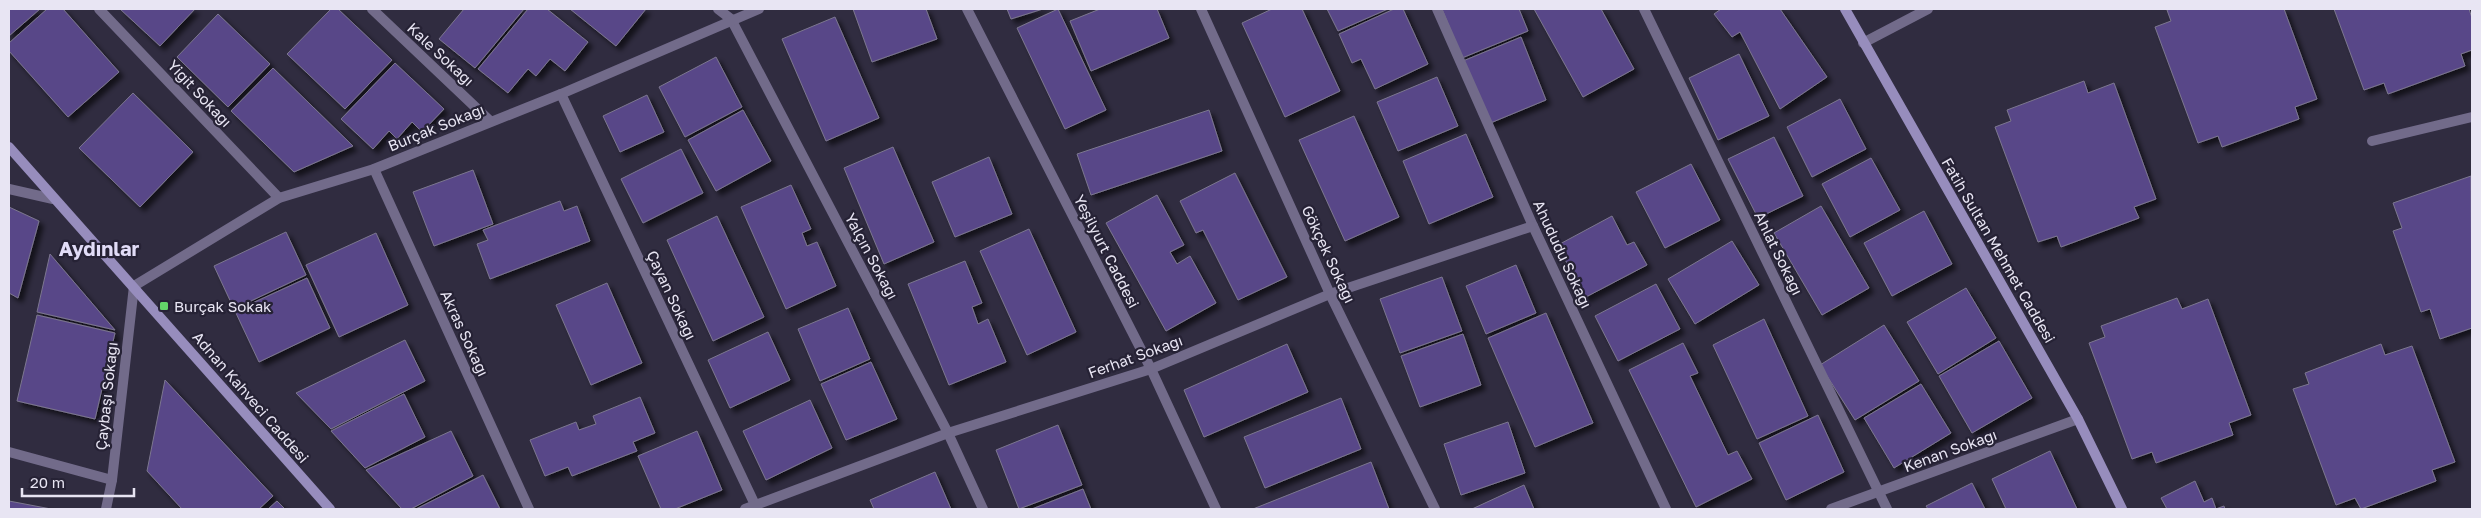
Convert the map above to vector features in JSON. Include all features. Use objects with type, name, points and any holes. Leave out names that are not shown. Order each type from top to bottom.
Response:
[{"type":"street","name":"Yiğit Sokağı","points":[[99,9],[278,198]]},
{"type":"street","name":"Kale Sokağı","points":[[372,9],[490,121]]},
{"type":"street","points":[[718,9],[731,19]]},
{"type":"street","name":"Burçak Sokağı","points":[[134,286],[278,198],[374,169],[561,94],[731,19],[759,9]]},
{"type":"street","name":"Yeşilyurt Caddesi","points":[[967,9],[1151,369],[1216,509]]},
{"type":"street","name":"Gökçek Sokağı","points":[[1201,9],[1330,294],[1435,509]]},
{"type":"street","name":"Ahududu Sokağı","points":[[1437,9],[1533,226],[1666,509]]},
{"type":"street","name":"Ahlat Sokağı","points":[[1644,9],[1878,493],[1888,509]]},
{"type":"street","name":"Fatih Sultan Mehmet Caddesi","points":[[1846,9],[1863,43],[2078,418],[2122,509]]},
{"type":"street","points":[[1863,43],[1928,9]]},
{"type":"street","name":"Yalçın Sokağı","points":[[731,19],[948,433],[983,509]]},
{"type":"street","name":"Çayan Sokağı","points":[[561,94],[752,508]]},
{"type":"street","points":[[2372,141],[2472,117]]},
{"type":"street","name":"Adnan Kahveci Caddesi","points":[[9,147],[53,199],[134,286],[330,509]]},
{"type":"street","name":"Akras Sokağı","points":[[374,169],[529,509]]},
{"type":"street","points":[[9,188],[53,199]]},
{"type":"street","name":"Ferhat Sokağı","points":[[752,508],[948,433],[1151,369],[1330,294],[1533,226]]},
{"type":"street","name":"Çaybaşı Sokağı","points":[[106,509],[112,480],[134,286]]},
{"type":"street","name":"Kenan Sokağı","points":[[1831,509],[2078,418]]},
{"type":"street","points":[[9,452],[112,480]]},
{"type":"building","points":[[9,9],[40,9],[9,36]]},
{"type":"building","points":[[47,9],[63,9],[119,72],[68,117],[9,51],[9,43]]},
{"type":"building","points":[[120,9],[195,9],[160,46]]},
{"type":"building","points":[[331,9],[338,9],[392,60],[345,109],[287,54]]},
{"type":"building","points":[[464,9],[524,9],[475,68],[439,39]]},
{"type":"building","points":[[528,9],[547,9],[588,42],[565,71],[550,59],[536,76],[528,69],[508,93],[478,69]]},
{"type":"building","points":[[570,9],[646,9],[616,46]]},
{"type":"building","points":[[853,9],[926,9],[937,39],[872,62]]},
{"type":"building","points":[[1007,9],[1043,9],[1011,19]]},
{"type":"building","points":[[1058,9],[1106,110],[1065,129],[1017,28]]},
{"type":"building","points":[[1100,9],[1157,9],[1169,38],[1091,71],[1070,21]]},
{"type":"building","points":[[1272,9],[1302,9],[1340,91],[1285,117],[1242,23]]},
{"type":"building","points":[[1327,9],[1388,9],[1338,31]]},
{"type":"building","points":[[1394,9],[1403,9],[1428,64],[1375,89],[1361,59],[1352,63],[1339,34]]},
{"type":"building","points":[[1442,9],[1519,9],[1528,31],[1462,58]]},
{"type":"building","points":[[1534,9],[1601,9],[1634,69],[1583,97]]},
{"type":"building","points":[[1721,9],[1780,9],[1827,77],[1780,109],[1740,32],[1732,37],[1714,14]]},
{"type":"building","points":[[2284,9],[2317,99],[2295,107],[2299,119],[2222,147],[2218,136],[2198,143],[2155,27],[2171,21],[2167,10]]},
{"type":"building","points":[[2334,9],[2469,9],[2472,18],[2472,50],[2461,54],[2465,66],[2388,94],[2384,83],[2364,90]]},
{"type":"building","points":[[218,14],[270,64],[228,107],[177,57]]},
{"type":"building","points":[[835,17],[879,118],[826,141],[782,39]]},
{"type":"building","points":[[1521,37],[1546,100],[1488,124],[1463,61]]},
{"type":"building","points":[[1739,54],[1769,116],[1718,140],[1689,78]]},
{"type":"building","points":[[716,57],[742,107],[685,137],[659,87]]},
{"type":"building","points":[[395,63],[444,109],[422,132],[412,122],[397,139],[389,131],[373,149],[341,119]]},
{"type":"building","points":[[273,68],[353,146],[294,172],[231,111]]},
{"type":"building","points":[[1437,77],[1458,126],[1398,151],[1377,102]]},
{"type":"building","points":[[2084,81],[2088,93],[2114,83],[2156,199],[2134,207],[2139,218],[2061,247],[2057,236],[2038,242],[1995,127],[2011,121],[2007,110]]},
{"type":"building","points":[[133,93],[193,152],[140,207],[79,148]]},
{"type":"building","points":[[647,95],[664,132],[620,152],[603,116]]},
{"type":"building","points":[[1840,99],[1866,149],[1812,177],[1787,127]]},
{"type":"building","points":[[743,110],[771,161],[716,191],[688,140]]},
{"type":"building","points":[[1209,110],[1222,151],[1091,195],[1077,154]]},
{"type":"building","points":[[1354,116],[1399,217],[1345,241],[1299,140]]},
{"type":"building","points":[[1466,134],[1493,197],[1429,224],[1403,161]]},
{"type":"building","points":[[1774,137],[1803,196],[1758,218],[1728,159]]},
{"type":"building","points":[[893,147],[934,242],[884,264],[844,168]]},
{"type":"building","points":[[681,149],[703,193],[643,223],[621,179]]},
{"type":"building","points":[[989,157],[1012,214],[955,237],[932,182]]},
{"type":"building","points":[[1871,158],[1900,210],[1850,237],[1822,184]]},
{"type":"building","points":[[1691,164],[1720,220],[1665,248],[1636,192]]},
{"type":"building","points":[[473,170],[493,224],[434,246],[413,192]]},
{"type":"building","points":[[1235,173],[1287,277],[1238,300],[1203,230],[1196,233],[1180,201]]},
{"type":"building","points":[[2471,176],[2472,328],[2440,339],[2430,309],[2421,312],[2393,231],[2402,228],[2393,203]]},
{"type":"building","points":[[791,185],[811,229],[802,233],[807,246],[817,242],[836,286],[786,309],[741,207]]},
{"type":"building","points":[[1157,195],[1184,245],[1170,252],[1177,264],[1190,256],[1216,303],[1166,331],[1106,223]]},
{"type":"building","points":[[560,201],[564,211],[577,206],[590,241],[490,279],[477,244],[488,240],[483,230]]},
{"type":"building","points":[[1821,206],[1869,288],[1822,315],[1774,233]]},
{"type":"building","points":[[9,207],[39,221],[18,298],[9,293]]},
{"type":"building","points":[[1924,211],[1952,264],[1892,296],[1864,243]]},
{"type":"building","points":[[717,216],[764,317],[713,341],[667,240]]},
{"type":"building","points":[[1612,216],[1627,245],[1634,242],[1647,265],[1584,298],[1558,245]]},
{"type":"building","points":[[1029,229],[1076,332],[1027,355],[980,251]]},
{"type":"building","points":[[286,232],[306,275],[234,309],[214,266]]},
{"type":"building","points":[[376,233],[408,305],[339,337],[306,265]]},
{"type":"building","points":[[1732,241],[1759,285],[1695,324],[1668,279]]},
{"type":"building","points":[[50,254],[115,330],[37,312]]},
{"type":"building","points":[[965,261],[982,303],[972,307],[978,324],[988,319],[1006,362],[949,385],[908,284]]},
{"type":"building","points":[[1516,265],[1536,313],[1486,334],[1466,286]]},
{"type":"building","points":[[1442,277],[1462,331],[1400,353],[1380,299]]},
{"type":"building","points":[[307,278],[330,328],[259,362],[235,311]]},
{"type":"building","points":[[607,283],[642,363],[591,385],[556,305]]},
{"type":"building","points":[[1656,284],[1680,329],[1618,361],[1595,316]]},
{"type":"building","points":[[1966,288],[1996,338],[1938,374],[1907,322]]},
{"type":"building","points":[[2177,298],[2182,309],[2208,299],[2251,415],[2229,423],[2233,435],[2156,463],[2152,452],[2132,459],[2089,343],[2105,337],[2101,326]]},
{"type":"building","points":[[848,308],[870,359],[820,381],[798,329]]},
{"type":"building","points":[[1546,313],[1593,423],[1535,447],[1488,338]]},
{"type":"building","points":[[37,315],[115,333],[95,419],[17,401]]},
{"type":"building","points":[[1764,319],[1808,416],[1757,439],[1713,345]]},
{"type":"building","points":[[1884,325],[1919,381],[1855,420],[1820,365]]},
{"type":"building","points":[[768,332],[790,380],[730,408],[708,360]]},
{"type":"building","points":[[1463,334],[1481,385],[1420,407],[1401,356]]},
{"type":"building","points":[[405,340],[425,381],[331,429],[296,393]]},
{"type":"building","points":[[1999,341],[2032,398],[1972,433],[1939,376]]},
{"type":"building","points":[[1683,343],[1698,373],[1690,376],[1728,455],[1737,451],[1752,479],[1696,507],[1629,370]]},
{"type":"building","points":[[1287,344],[1308,392],[1204,437],[1184,390]]},
{"type":"building","points":[[2381,344],[2385,355],[2412,346],[2455,462],[2432,470],[2436,481],[2361,509],[2355,498],[2336,505],[2293,389],[2309,384],[2305,373]]},
{"type":"building","points":[[871,362],[897,419],[846,440],[821,384]]},
{"type":"building","points":[[165,380],[273,496],[259,509],[182,509],[147,471]]},
{"type":"building","points":[[1921,384],[1951,433],[1894,468],[1864,418]]},
{"type":"building","points":[[404,394],[425,437],[365,468],[331,431]]},
{"type":"building","points":[[640,397],[655,433],[633,442],[637,451],[572,476],[568,467],[545,476],[530,440],[576,422],[579,430],[596,424],[593,416]]},
{"type":"building","points":[[1341,398],[1361,449],[1265,488],[1244,437]]},
{"type":"building","points":[[810,400],[832,448],[766,480],[743,431]]},
{"type":"building","points":[[1818,415],[1844,472],[1786,500],[1759,443]]},
{"type":"building","points":[[1508,422],[1525,473],[1461,495],[1444,444]]},
{"type":"building","points":[[1058,425],[1082,485],[1019,509],[996,450]]},
{"type":"building","points":[[451,431],[473,476],[411,509],[402,509],[366,470]]},
{"type":"building","points":[[697,431],[722,490],[675,509],[661,509],[638,456]]},
{"type":"building","points":[[2050,451],[2077,509],[2006,509],[1992,479]]},
{"type":"building","points":[[1371,462],[1389,509],[1253,509]]},
{"type":"building","points":[[935,472],[951,509],[874,509],[870,500]]},
{"type":"building","points":[[483,475],[500,509],[416,509]]},
{"type":"building","points":[[2195,481],[2204,502],[2212,498],[2216,509],[2167,509],[2161,498]]},
{"type":"building","points":[[1972,483],[1985,509],[1928,509],[1926,506]]},
{"type":"building","points":[[1524,485],[1534,509],[1472,509]]},
{"type":"building","points":[[1083,489],[1091,509],[1032,509]]},
{"type":"building","points":[[9,501],[51,509],[9,509]]},
{"type":"building","points":[[277,501],[285,509],[268,509]]},
{"type":"place","name":"Burçak Sokak","points":[[164,306]]},
{"type":"district","name":"Aydınlar","points":[[99,248]]}]
